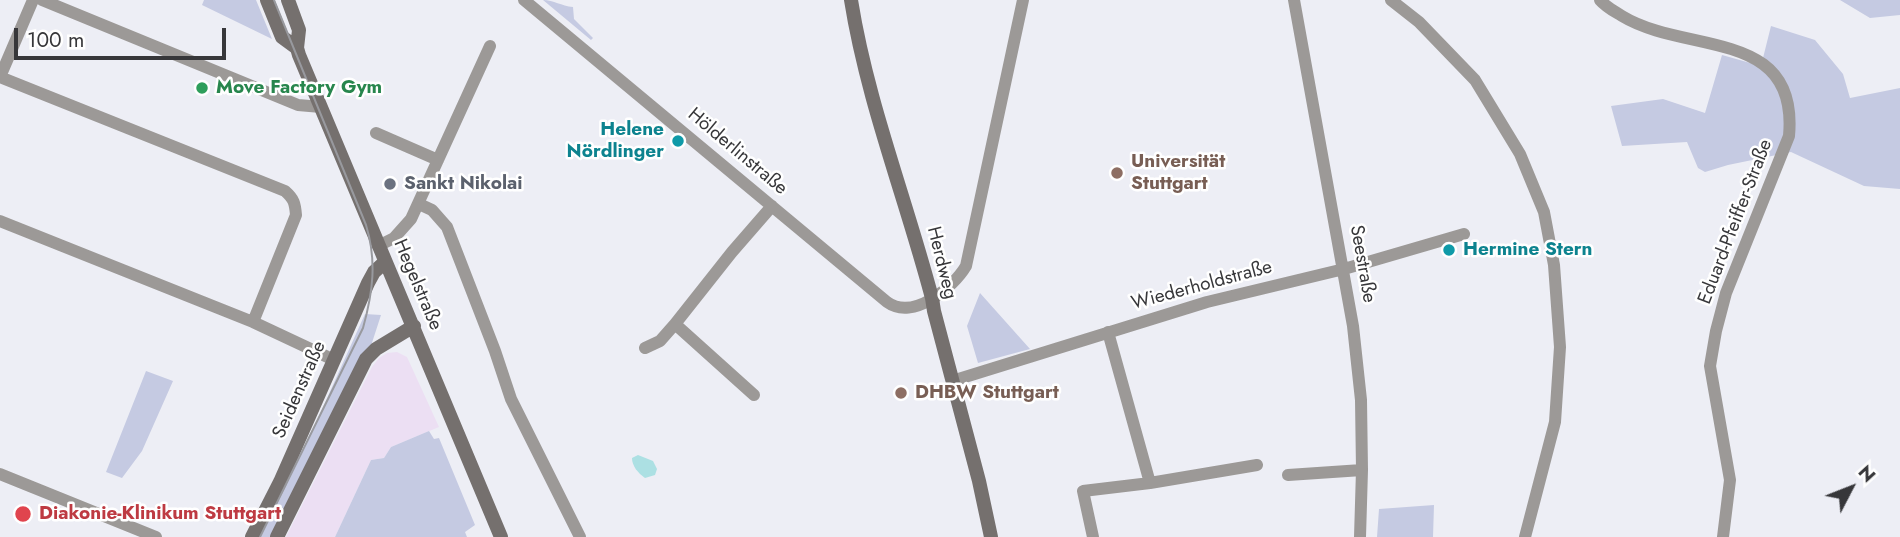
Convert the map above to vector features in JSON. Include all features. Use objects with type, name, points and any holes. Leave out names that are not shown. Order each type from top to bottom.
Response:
[{"type":"street","points":[[33,0],[0,77],[285,191],[295,202],[296,215],[253,322]]},
{"type":"street","points":[[42,0],[298,104],[321,107]]},
{"type":"street","name":"Hegelstraße","points":[[267,0],[282,37],[297,48]]},
{"type":"street","name":"Hegelstraße","points":[[288,0],[299,30],[297,48],[501,537]]},
{"type":"street","name":"Hölderlinstraße","points":[[524,0],[891,306],[912,308],[932,298]]},
{"type":"street","name":"Herdweg","points":[[851,0],[856,29],[886,141],[932,298],[991,537]]},
{"type":"street","points":[[932,298],[960,277],[966,266],[1023,0]]},
{"type":"street","name":"Seestraße","points":[[1294,0],[1344,269],[1361,400],[1360,537]]},
{"type":"street","points":[[1391,0],[1419,23],[1475,80],[1520,154],[1544,212],[1554,265],[1560,347],[1555,422],[1525,537]]},
{"type":"street","name":"Eduard-Pfeiffer-Straße","points":[[1600,0],[1635,23],[1759,59],[1779,78],[1787,94],[1791,114],[1789,136],[1726,293],[1710,366],[1730,481],[1723,537]]},
{"type":"street","points":[[379,246],[394,238],[404,228],[419,204],[490,46]]},
{"type":"street","points":[[376,133],[438,160]]},
{"type":"street","points":[[419,204],[432,210],[447,227],[514,405],[580,537]]},
{"type":"street","points":[[645,348],[660,341],[772,206]]},
{"type":"street","points":[[0,221],[253,322],[334,360]]},
{"type":"street","name":"Wiederholdstraße","points":[[952,381],[1206,302],[1344,269],[1464,234]]},
{"type":"street","name":"Seidenstraße","points":[[252,537],[280,482],[368,283],[374,272],[385,262]]},
{"type":"street","points":[[675,324],[754,395]]},
{"type":"street","points":[[277,537],[366,359],[376,349],[414,326]]},
{"type":"street","points":[[1108,332],[1150,483]]},
{"type":"street","points":[[1093,537],[1083,491],[1257,465]]},
{"type":"street","points":[[1288,475],[1362,470]]},
{"type":"street","points":[[0,474],[156,537]]},
{"type":"shaded area","points":[[204,0],[256,0],[272,39],[202,5]]},
{"type":"shaded area","points":[[543,0],[573,7],[574,19],[593,38],[591,40]]},
{"type":"shaded area","points":[[1840,0],[1900,0],[1900,15],[1870,18]]},
{"type":"shaded area","points":[[1771,26],[1815,40],[1843,74],[1850,98],[1900,88],[1900,189],[1864,186],[1791,152],[1705,172],[1698,168],[1687,142],[1622,146],[1611,106],[1663,99],[1705,113],[1722,55],[1761,66]]},
{"type":"shaded area","points":[[980,293],[1030,349],[978,363],[967,326]]},
{"type":"shaded area","points":[[365,314],[381,315],[369,352],[275,537],[258,537],[309,438]]},
{"type":"shaded area","points":[[397,352],[407,357],[439,427],[391,447],[384,458],[371,460],[335,537],[286,537],[372,367],[387,353]]},
{"type":"shaded area","points":[[146,371],[173,381],[142,451],[122,478],[106,472]]},
{"type":"shaded area","points":[[429,431],[434,439],[439,438],[475,525],[465,532],[467,537],[335,537],[371,460],[384,458],[391,447]]},
{"type":"shaded area","points":[[638,455],[653,461],[657,469],[655,475],[645,478],[638,472],[632,458]]},
{"type":"shaded area","points":[[1434,505],[1433,537],[1377,537],[1379,509]]},
{"type":"tram line","points":[[260,537],[363,328],[373,264],[366,225],[274,0]]},
{"type":"place","name":"Move Factory Gym","points":[[202,88]]},
{"type":"place","name":"Helene Nördlinger","points":[[678,141]]},
{"type":"place","name":"Universität Stuttgart","points":[[1117,173]]},
{"type":"place","name":"Sankt Nikolai","points":[[390,184]]},
{"type":"place","name":"Hermine Stern","points":[[1449,250]]},
{"type":"place","name":"DHBW Stuttgart","points":[[901,393]]},
{"type":"place","name":"Diakonie-Klinikum Stuttgart","points":[[23,514]]}]
